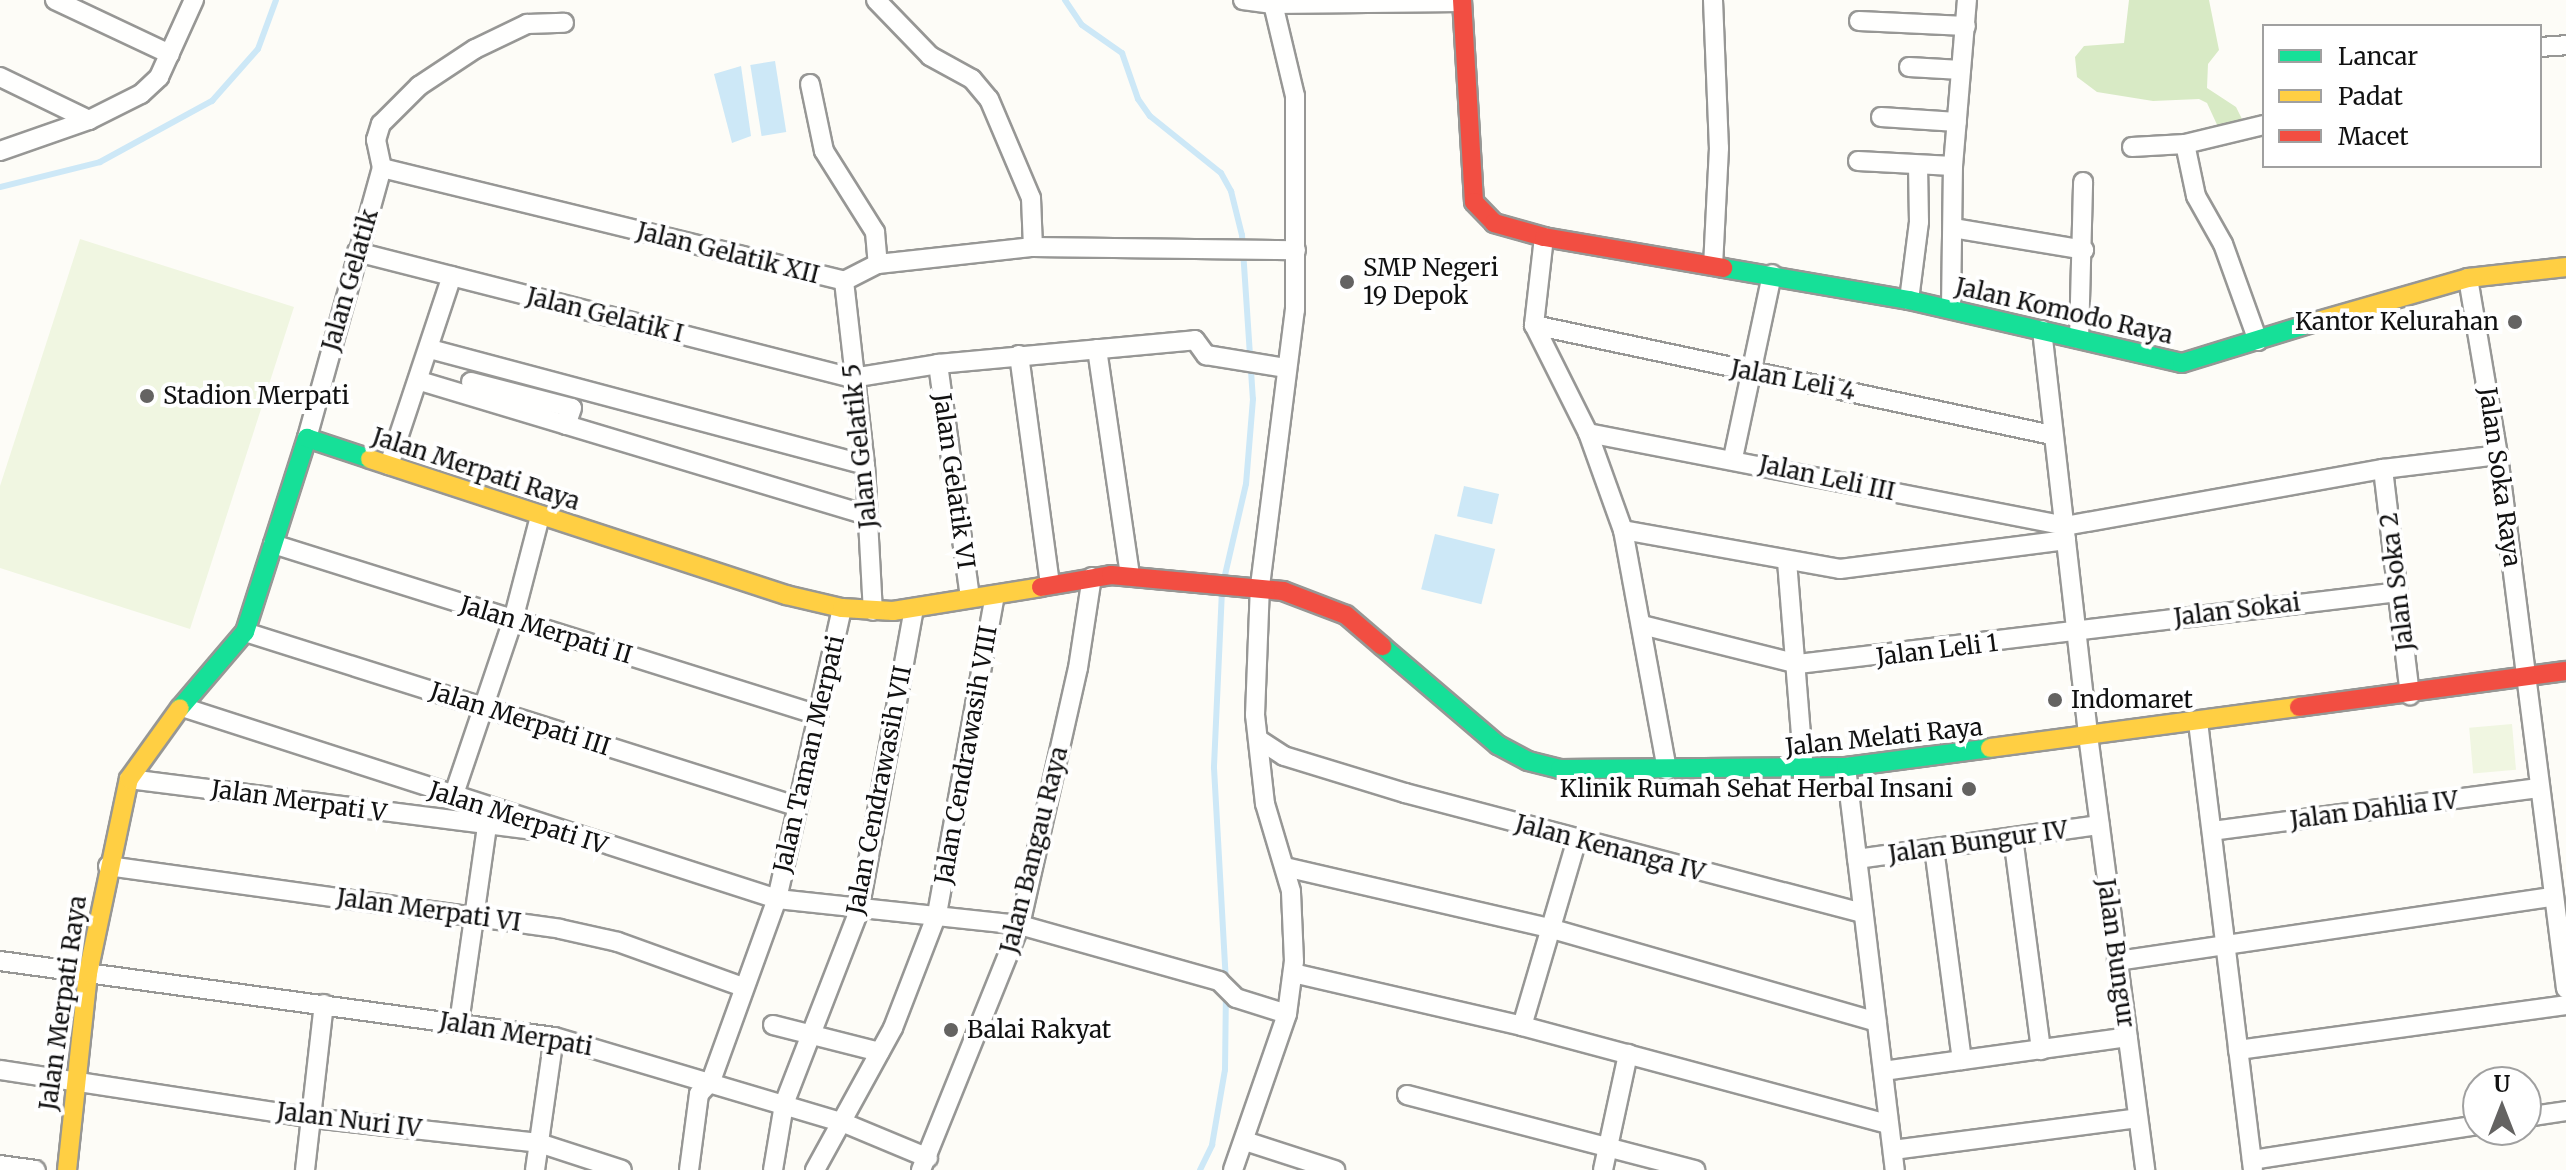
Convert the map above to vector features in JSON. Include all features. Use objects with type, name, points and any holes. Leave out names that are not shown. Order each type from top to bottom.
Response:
[{"type":"street","points":[[55,0],[170,54]]},
{"type":"street","points":[[0,151],[89,120],[141,94],[159,77],[194,0]]},
{"type":"street","points":[[876,0],[930,56],[972,79],[989,99],[1031,198],[1033,247]]},
{"type":"street","points":[[1243,0],[1273,4],[1462,1]]},
{"type":"street","points":[[1713,0],[1719,148],[1713,265]]},
{"type":"street","points":[[1951,308],[1953,166],[1967,0]]},
{"type":"street","name":"Jalan Komodo Raya","points":[[1462,1],[1474,202],[1494,223],[1544,237],[1772,274],[1951,308],[2147,359],[2182,363],[2468,278],[2566,267]]},
{"type":"street","points":[[1233,1170],[1287,1014],[1293,973],[1291,891],[1265,804],[1261,741],[1255,715],[1260,586],[1285,368],[1295,310],[1295,94],[1273,4]]},
{"type":"street","points":[[1859,21],[1966,26]]},
{"type":"street","points":[[382,168],[376,132],[419,86],[507,31],[527,24],[564,23]]},
{"type":"street","points":[[2542,47],[2566,45]]},
{"type":"street","points":[[1909,67],[1961,70]]},
{"type":"street","points":[[0,77],[89,120]]},
{"type":"street","points":[[810,84],[824,151],[875,232],[878,264]]},
{"type":"street","points":[[1881,117],[1957,122]]},
{"type":"street","points":[[2132,147],[2185,144],[2262,125]]},
{"type":"street","points":[[2185,144],[2196,196],[2223,244],[2258,341]]},
{"type":"street","points":[[1858,161],[1953,166]]},
{"type":"street","points":[[1909,300],[1919,222],[1918,165]]},
{"type":"street","name":"Jalan Gelatik XII","points":[[382,168],[844,281],[878,264],[1033,247],[1296,250]]},
{"type":"street","name":"Jalan Gelatik","points":[[307,438],[382,168]]},
{"type":"street","points":[[2079,339],[2084,250],[2083,182]]},
{"type":"street","points":[[1953,228],[2084,250]]},
{"type":"street","points":[[1544,237],[1534,325],[1588,433],[1623,530],[1667,770]]},
{"type":"street","name":"Jalan Gelatik I","points":[[357,252],[852,378]]},
{"type":"street","points":[[1733,458],[1772,274]]},
{"type":"street","points":[[389,465],[420,381],[452,276]]},
{"type":"street","name":"Jalan Soka Raya","points":[[2468,278],[2498,455],[2527,676],[2537,788],[2566,989]]},
{"type":"street","name":"Jalan Gelatik 5","points":[[844,281],[852,378],[865,465],[873,611]]},
{"type":"street","name":"Jalan Leli 4","points":[[1534,325],[2052,435]]},
{"type":"street","name":"Jalan Bungur","points":[[2042,330],[2088,735],[2145,1170]]},
{"type":"street","points":[[852,378],[1019,355],[1195,340],[1206,355],[1285,368]]},
{"type":"street","points":[[430,349],[865,465]]},
{"type":"street","points":[[1097,349],[1130,574]]},
{"type":"street","points":[[1019,355],[1050,583]]},
{"type":"street","name":"Jalan Gelatik VI","points":[[938,364],[970,598]]},
{"type":"street","points":[[420,381],[866,515]]},
{"type":"street","points":[[471,382],[572,408],[566,425]]},
{"type":"street","name":"Jalan Leli III","points":[[1588,433],[1733,458],[2066,533]]},
{"type":"street","name":"Jalan Merpati Raya","points":[[67,1170],[73,1082],[88,973],[108,866],[129,779],[182,707],[245,632],[307,438],[540,516],[842,608],[873,611],[914,608],[1050,583],[1130,574],[1260,586]]},
{"type":"street","points":[[1623,530],[1840,569],[1882,568],[2383,469],[2498,455]]},
{"type":"street","name":"Jalan Soka 2","points":[[2383,469],[2410,695]]},
{"type":"street","points":[[453,797],[486,708],[540,516]]},
{"type":"street","name":"Jalan Merpati II","points":[[273,544],[818,715]]},
{"type":"street","points":[[1787,561],[1798,664],[1804,771]]},
{"type":"street","name":"Jalan Bangau Raya","points":[[925,1164],[1020,925],[1078,668],[1092,577]]},
{"type":"street","name":"Jalan Melati Raya","points":[[1260,586],[1311,599],[1346,615],[1498,745],[1528,761],[1574,771],[1804,771],[1846,767],[2410,695],[2566,671]]},
{"type":"street","name":"Jalan Sokai","points":[[2076,632],[2398,592]]},
{"type":"street","name":"Jalan Cendrawasih VIII","points":[[815,1170],[844,1123],[880,1052],[937,914],[995,595]]},
{"type":"street","name":"Jalan Taman Merpati","points":[[689,1170],[695,1106],[711,1081],[777,899],[842,608]]},
{"type":"street","name":"Jalan Cendrawasih VII","points":[[773,1170],[784,1104],[859,911],[914,608]]},
{"type":"street","points":[[1642,625],[1798,664]]},
{"type":"street","name":"Jalan Merpati III","points":[[245,632],[796,806]]},
{"type":"street","name":"Jalan Leli 1","points":[[1798,664],[2076,632]]},
{"type":"street","name":"Jalan Merpati IV","points":[[182,707],[565,834],[777,899],[859,911],[937,914],[1020,925],[1219,981],[1236,998],[1287,1014]]},
{"type":"street","points":[[2198,722],[2252,1165],[2462,1128]]},
{"type":"street","name":"Jalan Kenanga IV","points":[[1261,741],[1284,756],[1358,778],[1863,913]]},
{"type":"street","points":[[1846,767],[1895,1170]]},
{"type":"street","name":"Jalan Merpati V","points":[[129,779],[565,834]]},
{"type":"street","name":"Jalan Dahlia IV","points":[[2212,831],[2537,788]]},
{"type":"street","name":"Jalan Bungur IV","points":[[1857,859],[2100,825]]},
{"type":"street","points":[[459,1023],[487,826]]},
{"type":"street","points":[[2013,837],[2041,1050]]},
{"type":"street","points":[[1522,1026],[1577,839]]},
{"type":"street","points":[[1934,848],[1962,1060]]},
{"type":"street","name":"Jalan Merpati VI","points":[[108,866],[474,917],[618,942],[743,987]]},
{"type":"street","points":[[1285,867],[1549,928],[1877,1022]]},
{"type":"street","points":[[2117,961],[2551,897]]},
{"type":"street","name":"Jalan Merpati","points":[[0,961],[554,1037],[711,1081],[844,1123],[925,1164]]},
{"type":"street","points":[[1293,973],[1522,1026],[1889,1124]]},
{"type":"street","points":[[305,1170],[324,1004]]},
{"type":"street","points":[[2238,1050],[2566,1005]]},
{"type":"street","points":[[773,1025],[812,1031],[880,1052]]},
{"type":"street","points":[[535,1170],[554,1037]]},
{"type":"street","points":[[1883,1071],[2128,1037]]},
{"type":"street","points":[[1603,1170],[1628,1054]]},
{"type":"street","name":"Jalan Nuri IV","points":[[0,1070],[313,1118],[539,1143],[622,1170]]},
{"type":"street","points":[[1407,1095],[1695,1170]]},
{"type":"street","points":[[2542,1115],[2566,1111]]},
{"type":"street","points":[[1893,1150],[2138,1118]]},
{"type":"street","points":[[1245,1141],[1335,1170]]},
{"type":"street","points":[[0,1165],[36,1170]]},
{"type":"green space","points":[[2129,0],[2209,0],[2219,50],[2208,64],[2207,88],[2236,107],[2243,121],[2219,129],[2207,103],[2199,99],[2153,101],[2097,92],[2077,77],[2075,57],[2084,46],[2124,43]]},
{"type":"green space","name":"Stadion Merpati","points":[[80,239],[294,307],[190,629],[0,568],[0,486]]},
{"type":"green space","points":[[2512,724],[2516,770],[2473,774],[2469,728]]},
{"type":"water","points":[[775,61],[786,132],[762,136],[750,65]]},
{"type":"water","points":[[741,66],[751,136],[732,143],[714,74]]},
{"type":"water","points":[[1464,486],[1499,494],[1492,524],[1457,516]]},
{"type":"water","points":[[1435,534],[1495,549],[1481,604],[1421,589]]},
{"type":"waterway","points":[[0,187],[100,162],[212,101],[258,49],[276,0]]},
{"type":"waterway","points":[[1065,0],[1082,25],[1122,53],[1138,99],[1150,116],[1221,173],[1231,191],[1242,235],[1253,399],[1246,484],[1224,579]]},
{"type":"waterway","points":[[1222,590],[1214,768],[1226,982]]},
{"type":"waterway","points":[[1200,1170],[1212,1145],[1225,1070],[1226,993]]},
{"type":"traffic: fast","points":[[1723,268],[1909,300],[2182,363],[2315,322]]},
{"type":"traffic: fast","points":[[180,708],[245,632],[307,438],[370,459]]},
{"type":"traffic: fast","points":[[1382,646],[1498,745],[1528,761],[1560,769],[1846,767],[1990,748]]},
{"type":"traffic: slow","points":[[2315,322],[2468,278],[2566,267]]},
{"type":"traffic: slow","points":[[370,459],[786,595],[842,608],[893,611],[1041,587]]},
{"type":"traffic: slow","points":[[1990,748],[2299,707]]},
{"type":"traffic: slow","points":[[67,1170],[88,973],[129,779],[180,708]]},
{"type":"traffic: jam","points":[[1462,0],[1474,202],[1494,223],[1544,237],[1723,268]]},
{"type":"traffic: jam","points":[[1041,587],[1111,575],[1283,591],[1346,615],[1382,646]]},
{"type":"traffic: jam","points":[[2299,707],[2566,671]]},
{"type":"place","name":"SMP Negeri 19 Depok","points":[[1347,282]]},
{"type":"place","name":"Kantor Kelurahan","points":[[2515,322]]},
{"type":"place","name":"Stadion Merpati","points":[[147,396]]},
{"type":"place","name":"Indomaret","points":[[2055,700]]},
{"type":"place","name":"Klinik Rumah Sehat Herbal Insani","points":[[1969,789]]},
{"type":"place","name":"Balai Rakyat","points":[[951,1030]]}]
